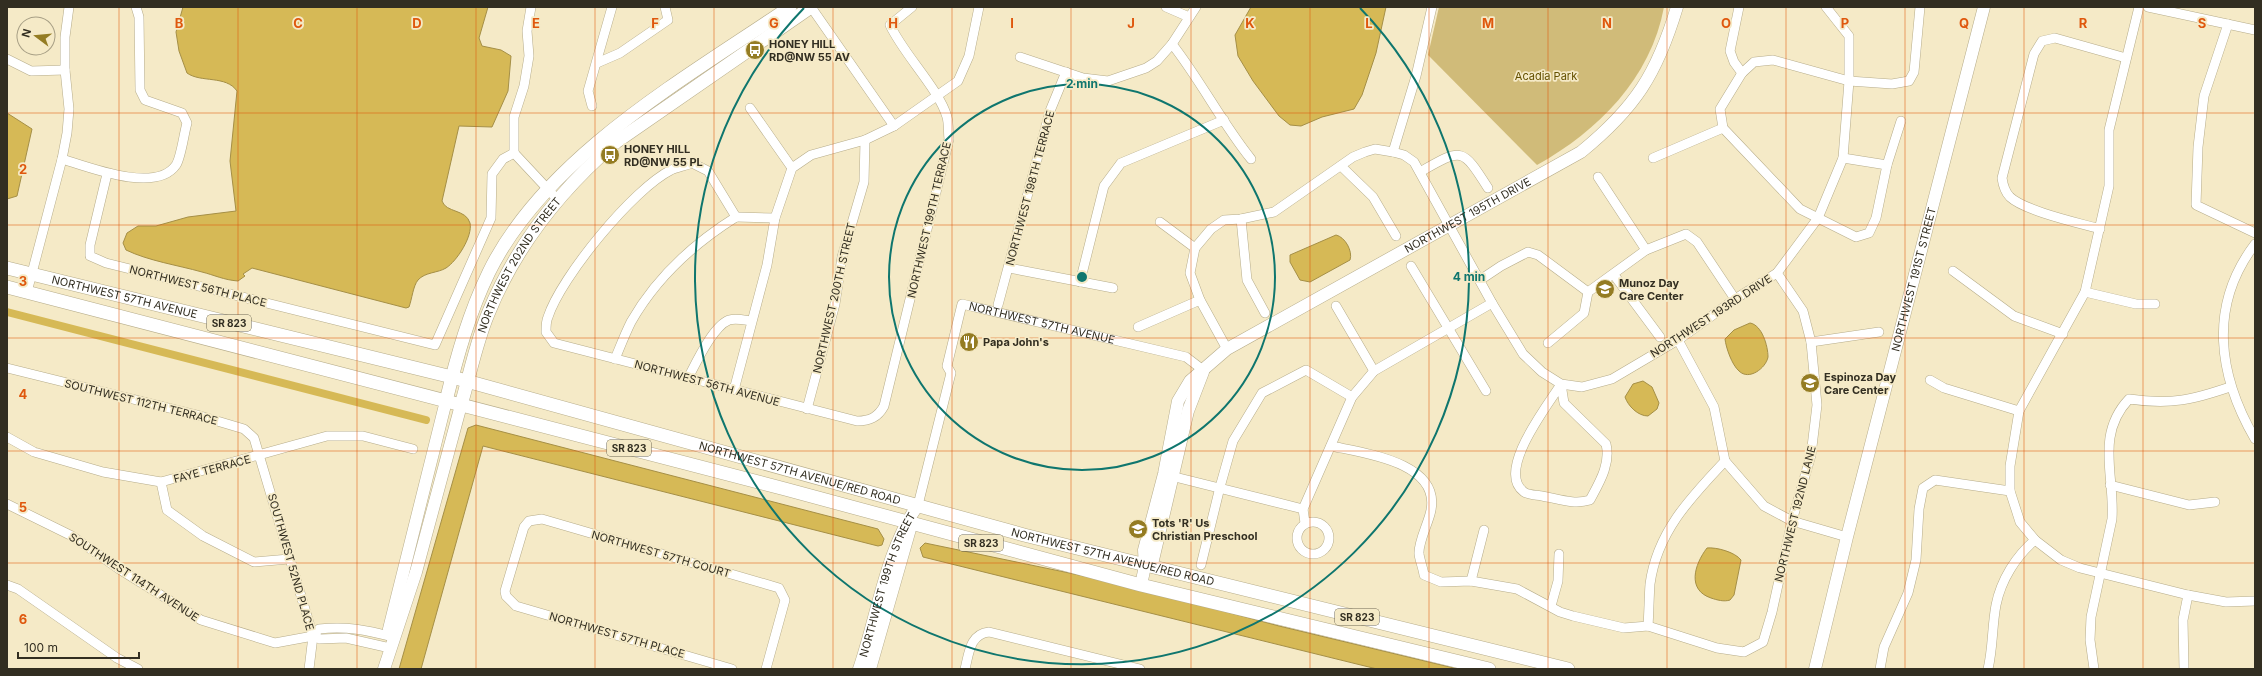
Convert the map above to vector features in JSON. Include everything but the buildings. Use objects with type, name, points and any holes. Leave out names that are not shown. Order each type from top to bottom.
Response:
[{"type":"main road","name":"NORTHWEST 202ND STREET","points":[[446,401],[465,329],[490,271],[515,231],[552,194],[609,132],[790,7]]},
{"type":"main road","name":"NORTHWEST 202ND STREET","points":[[461,405],[481,334],[499,290],[520,249],[552,194],[616,142],[811,7]]},
{"type":"main road","name":"NORTHWEST 57TH AVENUE","points":[[7,268],[452,377]]},
{"type":"main road","name":"NORTHWEST 57TH AVENUE","points":[[7,287],[446,401]]},
{"type":"main road","name":"NORTHWEST 57TH AVENUE/RED ROAD","points":[[452,377],[1024,535],[1568,669]]},
{"type":"main road","name":"NORTHWEST 57TH AVENUE/RED ROAD","points":[[446,401],[908,522],[1141,585],[1489,669]]},
{"type":"street","points":[[27,292],[62,159],[69,109],[65,70],[65,37],[69,7]]},
{"type":"street","points":[[62,159],[107,174],[145,179],[162,175],[176,165],[187,123],[182,113],[145,100],[140,90],[139,18],[136,7]]},
{"type":"street","points":[[531,7],[527,31],[529,56],[524,86],[514,117],[514,153],[552,194]]},
{"type":"street","points":[[592,106],[588,91],[612,7]]},
{"type":"street","points":[[597,63],[620,53],[668,20],[665,7]]},
{"type":"street","points":[[811,7],[894,126]]},
{"type":"street","name":"NORTHWEST 199TH TERRACE","points":[[874,418],[880,414],[884,406],[949,139],[947,117],[937,97],[897,40],[890,25],[912,7]]},
{"type":"street","points":[[734,390],[767,265],[775,218],[792,168],[811,155],[865,140],[894,126],[958,81],[969,56],[979,7]]},
{"type":"street","points":[[1166,7],[1189,18]]},
{"type":"street","points":[[1020,57],[1083,78],[1108,81],[1146,68],[1157,61],[1172,44],[1196,7]]},
{"type":"street","points":[[1394,152],[1416,76],[1432,7]]},
{"type":"street","name":"NORTHWEST 195TH DRIVE","points":[[1141,585],[1145,566],[1153,560],[1169,475],[1178,401],[1190,381],[1228,349],[1550,171],[1581,152],[1626,112],[1660,57],[1677,7]]},
{"type":"street","points":[[1739,7],[1730,50],[1734,62],[1742,73]]},
{"type":"street","name":"NORTHWEST 193RD DRIVE","points":[[1562,384],[1582,387],[1612,380],[1678,340],[1735,299],[1777,273],[1818,218],[1843,158],[1849,81],[1849,36],[1826,7]]},
{"type":"street","points":[[1901,121],[1887,165],[1876,218],[1869,233],[1856,237],[1800,209],[1723,128],[1720,109],[1742,73],[1754,62],[1773,60],[1849,81],[1892,84],[1909,81],[1914,72],[1920,7]]},
{"type":"street","name":"NORTHWEST 191ST STREET","points":[[1815,669],[1847,537],[1984,7]]},
{"type":"street","points":[[2139,7],[2109,130],[2109,186],[2085,292],[2019,411],[2010,466],[2010,491],[2020,522],[2035,540],[2061,560],[2080,568],[2188,595],[2226,602],[2255,601]]},
{"type":"street","points":[[2148,7],[2190,11],[2228,24],[2255,30]]},
{"type":"street","points":[[2228,24],[2204,96],[2198,147],[2196,205],[2255,233]]},
{"type":"street","points":[[2100,229],[2042,213],[2010,198],[2004,187],[2002,178],[2032,61],[2042,41],[2055,38],[2126,58]]},
{"type":"street","points":[[1172,44],[1189,66],[1236,140],[1251,159]]},
{"type":"street","points":[[7,59],[31,71],[65,70]]},
{"type":"street","name":"NORTHWEST 198TH TERRACE","points":[[998,305],[1050,111],[1066,72]]},
{"type":"street","points":[[750,108],[792,168]]},
{"type":"street","points":[[1080,282],[1104,186],[1121,164],[1224,120]]},
{"type":"street","points":[[1653,158],[1723,128]]},
{"type":"street","name":"NORTHWEST 200TH STREET","points":[[807,409],[835,304],[842,257],[864,182],[865,140]]},
{"type":"street","points":[[1228,349],[1200,300],[1190,272],[1195,248],[1212,229],[1224,220],[1241,219],[1274,212],[1341,166],[1365,152],[1375,149],[1404,155],[1414,162],[1492,303],[1523,354],[1542,372],[1562,384]]},
{"type":"street","name":"NORTHWEST 56TH PLACE","points":[[107,174],[90,245],[90,256],[113,264],[435,345],[491,218],[492,174],[503,159],[514,153]]},
{"type":"street","points":[[1420,172],[1448,156],[1458,155],[1470,159],[1488,188]]},
{"type":"street","points":[[1843,158],[1887,165]]},
{"type":"street","name":"NORTHWEST 56TH AVENUE","points":[[736,217],[708,171],[692,163],[671,171],[648,188],[622,212],[584,255],[554,304],[548,317],[546,332],[554,343],[615,359],[857,421],[866,421],[874,418]]},
{"type":"street","points":[[1341,166],[1373,197],[1396,236]]},
{"type":"street","points":[[1598,177],[1646,250]]},
{"type":"street","points":[[615,359],[631,322],[670,269],[706,236],[736,217],[775,218]]},
{"type":"street","points":[[1241,219],[1248,280],[1265,313]]},
{"type":"street","points":[[1160,222],[1195,248]]},
{"type":"street","points":[[1548,343],[1584,313],[1588,292],[1614,275],[1646,250],[1686,234],[1697,242],[1735,299]]},
{"type":"street","points":[[2255,244],[2236,274],[2225,303],[2224,348],[2230,387],[2241,414],[2255,439]]},
{"type":"street","points":[[1480,280],[1501,266],[1528,252],[1538,255],[1588,292]]},
{"type":"street","points":[[1410,266],[1486,391]]},
{"type":"street","points":[[1009,268],[1113,288]]},
{"type":"street","points":[[1953,271],[2014,316],[2063,334]]},
{"type":"street","name":"NORTHWEST 192ND LANE","points":[[1648,626],[1717,648],[1744,652],[1763,642],[1772,612],[1792,521],[1811,455],[1817,405],[1811,342],[1803,311],[1777,273]]},
{"type":"street","points":[[1614,275],[1660,337]]},
{"type":"street","points":[[2085,292],[2136,304],[2154,304]]},
{"type":"street","points":[[1138,326],[1200,300]]},
{"type":"street","points":[[1305,523],[1304,509],[1352,397],[1374,371],[1492,303]]},
{"type":"street","name":"NORTHWEST 57TH AVENUE","points":[[918,505],[951,373],[948,366],[962,304],[1186,357],[1203,370]]},
{"type":"street","points":[[1336,306],[1374,371]]},
{"type":"street","points":[[688,378],[703,350],[725,322],[731,319],[751,321]]},
{"type":"street","points":[[1811,342],[1879,332]]},
{"type":"street","points":[[1678,340],[1714,407],[1725,461],[1764,506],[1792,521],[1847,537]]},
{"type":"street","name":"SOUTHWEST 112TH TERRACE","points":[[7,368],[190,413],[244,429],[254,438],[261,456]]},
{"type":"street","points":[[1201,565],[1233,441],[1262,393],[1306,370],[1352,397]]},
{"type":"street","points":[[1930,380],[1944,388],[2019,411]]},
{"type":"street","points":[[1562,384],[1564,403],[1606,444],[1608,453],[1602,480],[1590,500],[1578,504],[1525,493],[1518,485],[1516,471],[1525,440],[1562,384]]},
{"type":"street","points":[[2094,669],[2090,640],[2091,617],[2112,519],[2113,504],[2108,458],[2112,430],[2120,408],[2130,399],[2157,403],[2195,398],[2230,387]]},
{"type":"street","name":"NORTHWEST 202ND STREET","points":[[391,643],[388,629],[446,401]]},
{"type":"street","name":"NORTHWEST 202ND STREET","points":[[384,669],[391,643],[398,631],[416,572],[461,405]]},
{"type":"street","name":"FAYE TERRACE","points":[[289,560],[254,562],[203,536],[167,510],[161,482],[261,456],[327,436],[363,436],[413,449]]},
{"type":"street","points":[[7,437],[34,452],[103,472],[161,482]]},
{"type":"street","points":[[1331,446],[1385,458],[1420,474],[1431,491],[1432,508],[1419,553],[1424,575],[1441,582],[1471,581],[1517,588],[1573,616],[1624,628],[1648,626],[1650,583],[1660,547],[1682,507],[1725,461]]},
{"type":"street","name":"SOUTHWEST 52ND PLACE","points":[[261,456],[289,560],[313,636],[309,669]]},
{"type":"street","points":[[1169,475],[1304,509]]},
{"type":"street","points":[[1880,669],[1884,647],[1908,593],[1916,560],[1919,509],[1923,488],[1935,480],[2010,491]]},
{"type":"street","points":[[2110,485],[2189,504],[2215,502]]},
{"type":"street","name":"SOUTHWEST 114TH AVENUE","points":[[7,504],[72,536],[119,569],[201,620],[275,643],[313,636],[319,629],[335,627],[357,628],[391,643]]},
{"type":"street","name":"NORTHWEST 199TH STREET","points":[[860,669],[896,546],[918,505]]},
{"type":"street","name":"NORTHWEST 57TH COURT","points":[[506,596],[507,582],[520,535],[529,521],[542,519],[779,588],[785,600],[766,669]]},
{"type":"street","name":"NORTHWEST 199TH STREET","points":[[870,669],[908,522]]},
{"type":"street","points":[[1471,581],[1484,530]]},
{"type":"street","points":[[1988,669],[1993,648],[1996,604],[2004,582],[2023,551],[2035,540]]},
{"type":"street","points":[[1551,606],[1558,581],[1559,554]]},
{"type":"street","points":[[7,586],[18,589],[117,658],[138,669]]},
{"type":"street","points":[[2184,669],[2183,620],[2188,595]]},
{"type":"street","name":"NORTHWEST 57TH PLACE","points":[[506,596],[516,606],[732,669]]},
{"type":"street","points":[[335,627],[336,638]]},
{"type":"street","points":[[354,640],[357,628]]},
{"type":"street","points":[[965,669],[974,638],[978,635],[989,632],[1140,669]]},
{"type":"street","name":"SOUTHWEST 114TH AVENUE","points":[[313,636],[320,640],[336,638],[391,643]]},
{"type":"green space","name":"Acadia Park","points":[[1439,7],[1664,7],[1657,33],[1647,57],[1634,79],[1618,100],[1601,119],[1581,136],[1537,165],[1428,55]]},
{"type":"shaded area","points":[[183,7],[488,7],[479,38],[482,46],[501,50],[511,56],[508,91],[492,127],[459,126],[442,201],[448,208],[464,215],[468,219],[470,223],[469,235],[463,248],[450,265],[443,270],[424,275],[418,280],[409,307],[406,308],[252,268],[243,274],[245,276],[238,281],[228,280],[192,269],[154,260],[126,250],[123,243],[127,233],[138,226],[156,226],[188,217],[236,211],[230,161],[237,91],[227,83],[199,78],[187,73],[179,51],[176,32]]},
{"type":"shaded area","points":[[1251,7],[1386,7],[1376,53],[1362,95],[1354,109],[1322,117],[1301,126],[1290,125],[1279,116],[1253,81],[1238,56],[1235,35]]},
{"type":"shaded area","points":[[7,113],[32,129],[17,196],[7,199]]},
{"type":"shaded area","points":[[1336,235],[1342,238],[1348,245],[1351,256],[1350,260],[1310,282],[1300,280],[1290,262],[1290,255]]},
{"type":"shaded area","points":[[1750,323],[1758,328],[1764,337],[1768,357],[1761,369],[1747,375],[1739,371],[1734,365],[1725,339],[1734,330]]},
{"type":"shaded area","points":[[1643,381],[1652,387],[1659,403],[1657,409],[1648,416],[1644,416],[1634,410],[1628,404],[1625,397],[1633,384]]},
{"type":"shaded area","points":[[476,425],[878,529],[884,539],[882,545],[878,546],[483,446],[421,669],[399,669],[468,428]]},
{"type":"shaded area","points":[[925,543],[1127,585],[1279,626],[1458,669],[1377,669],[923,557],[920,548]]},
{"type":"shaded area","points":[[1707,548],[1715,548],[1725,551],[1741,560],[1734,595],[1728,601],[1711,598],[1703,594],[1698,589],[1695,576],[1696,569]]},
{"type":"waterway","points":[[7,312],[426,420]]},
{"type":"place","name":"HONEY HILL RD@NW 55 AV","points":[[755,50]]},
{"type":"place","name":"HONEY HILL RD@NW 55 PL","points":[[610,155]]},
{"type":"place","name":"Munoz Day Care Center","points":[[1605,289]]},
{"type":"place","name":"Papa John's","points":[[969,342]]},
{"type":"place","name":"Espinoza Day Care Center","points":[[1810,383]]},
{"type":"place","name":"Tots 'R' Us Christian Preschool","points":[[1138,529]]}]
